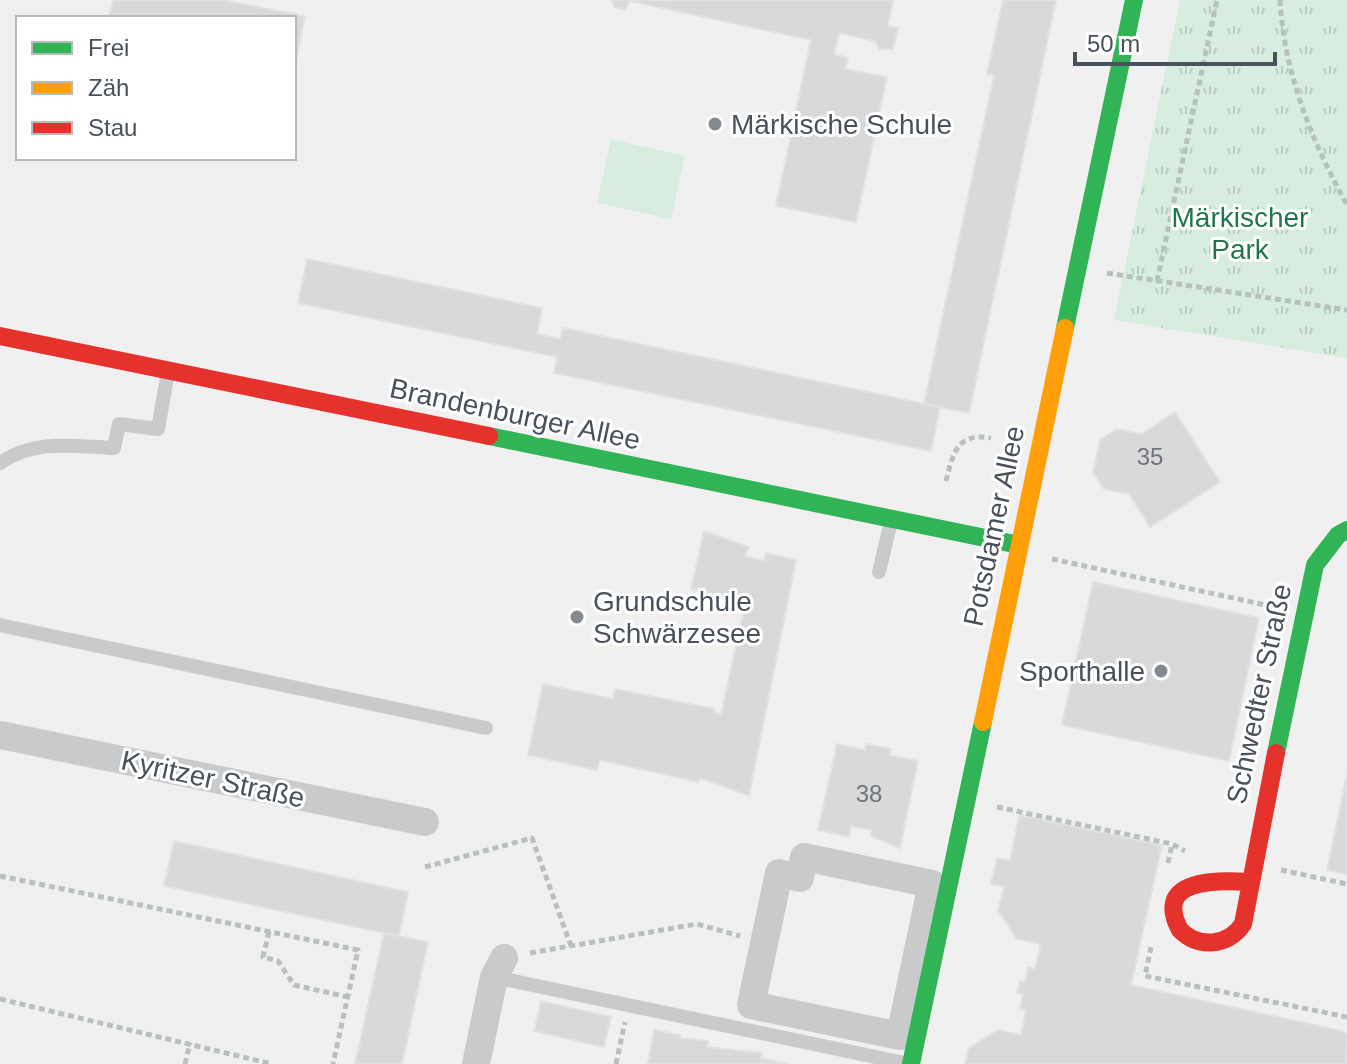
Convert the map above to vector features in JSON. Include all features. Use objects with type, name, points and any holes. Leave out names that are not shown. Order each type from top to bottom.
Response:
[{"type":"street","name":"Potsdamer Allee","points":[[910,1064],[1134,0]]},
{"type":"street","name":"Brandenburger Allee","points":[[0,336],[1019,545]]},
{"type":"street","name":"Schwedter Straße","points":[[1250,874],[1199,881],[1183,890],[1175,904],[1176,921],[1181,932],[1196,940],[1217,944],[1233,937],[1243,923],[1250,874],[1315,565],[1338,535],[1347,530]]},
{"type":"street","name":"Kyritzer Straße","points":[[0,735],[425,822]]},
{"type":"street","points":[[804,857],[932,884],[900,1036],[751,1005],[764,943],[779,873],[800,878],[804,857]]},
{"type":"street","points":[[476,1064],[499,967]]},
{"type":"lane","points":[[0,463],[19,449],[48,445],[114,448],[119,424],[158,429],[168,371]]},
{"type":"lane","points":[[879,572],[891,521]]},
{"type":"lane","points":[[0,625],[486,728]]},
{"type":"lane","points":[[499,967],[628,1006],[910,1064]]},
{"type":"path","points":[[1157,281],[1217,0]]},
{"type":"path","points":[[1280,0],[1293,82],[1317,151],[1347,205]]},
{"type":"path","points":[[1078,268],[1347,310]]},
{"type":"path","points":[[946,481],[954,449],[961,441],[976,436],[991,438]]},
{"type":"path","points":[[1019,545],[1048,552],[1053,562],[1304,613]]},
{"type":"path","points":[[965,800],[1172,844],[1200,855]]},
{"type":"path","points":[[425,867],[532,838],[549,893],[571,946]]},
{"type":"path","points":[[1250,874],[1347,884]]},
{"type":"path","points":[[0,876],[358,950],[333,1064]]},
{"type":"path","points":[[499,967],[571,946],[697,924],[764,943]]},
{"type":"path","points":[[269,932],[263,957],[278,961],[294,985],[348,997]]},
{"type":"path","points":[[0,999],[272,1064]]},
{"type":"path","points":[[616,1064],[628,1006]]},
{"type":"path","points":[[185,1064],[190,1043]]},
{"type":"green space","name":"Märkischer Park","points":[[1180,0],[1347,0],[1347,358],[1114,320]]},
{"type":"green space","points":[[611,139],[685,156],[671,219],[597,203]]},
{"type":"building","points":[[113,0],[222,0],[305,16],[296,61],[296,16],[109,16]]},
{"type":"building","points":[[612,0],[893,0],[888,26],[898,28],[893,49],[879,49],[875,41],[839,33],[834,54],[848,58],[845,69],[887,77],[856,222],[776,206],[811,40],[630,1],[625,10],[614,7]]},
{"type":"building","points":[[1003,0],[1056,0],[969,413],[924,404],[994,75],[987,74]]},
{"type":"building","points":[[307,259],[542,308],[537,334],[560,339],[563,328],[940,407],[931,451],[554,373],[557,357],[298,303]]},
{"type":"building","points":[[1175,412],[1220,482],[1150,527],[1129,494],[1104,489],[1093,472],[1100,440],[1117,429],[1142,434]]},
{"type":"building","points":[[704,531],[749,547],[744,556],[764,561],[766,553],[796,560],[749,796],[700,778],[699,782],[600,760],[597,770],[528,755],[543,684],[613,699],[615,689],[715,709],[714,712],[721,714],[745,605],[724,594],[721,600],[691,589]]},
{"type":"building","name":"Sporthalle","points":[[1093,582],[1259,618],[1229,761],[1062,725]]},
{"type":"building","points":[[837,744],[865,750],[866,744],[891,749],[890,755],[918,761],[900,848],[871,836],[872,830],[851,826],[849,837],[818,830]]},
{"type":"building","points":[[1347,774],[1347,874],[1327,870]]},
{"type":"building","points":[[1019,815],[1162,845],[1131,985],[1342,1031],[1347,1035],[1346,1064],[965,1064],[969,1048],[998,1030],[1021,1035],[1026,1010],[1020,1009],[1023,994],[1017,993],[1020,981],[1025,982],[1028,967],[1035,969],[1041,944],[1017,939],[998,910],[1004,887],[991,884],[997,858],[1010,861]]},
{"type":"building","points":[[174,841],[408,892],[399,936],[164,886]]},
{"type":"building","points":[[384,933],[428,942],[402,1064],[355,1064]]},
{"type":"building","points":[[541,1001],[611,1017],[604,1047],[534,1031]]},
{"type":"building","points":[[654,1030],[681,1035],[680,1038],[708,1041],[707,1047],[762,1053],[761,1058],[788,1064],[648,1064]]},
{"type":"traffic: fast","points":[[1065,328],[1134,0]]},
{"type":"traffic: fast","points":[[489,436],[1019,545]]},
{"type":"traffic: fast","points":[[1276,753],[1315,565],[1338,535],[1347,530]]},
{"type":"traffic: fast","points":[[911,1064],[983,722]]},
{"type":"traffic: slow","points":[[983,722],[1065,328]]},
{"type":"traffic: jam","points":[[0,336],[489,436]]},
{"type":"traffic: jam","points":[[1249,882],[1207,883],[1182,891],[1175,900],[1174,913],[1180,930],[1196,940],[1213,942],[1230,937],[1243,924],[1276,753]]},
{"type":"place","name":"Märkische Schule","points":[[715,124]]},
{"type":"place","name":"Grundschule Schwärzesee","points":[[577,617]]},
{"type":"place","name":"Sporthalle","points":[[1161,671]]}]
